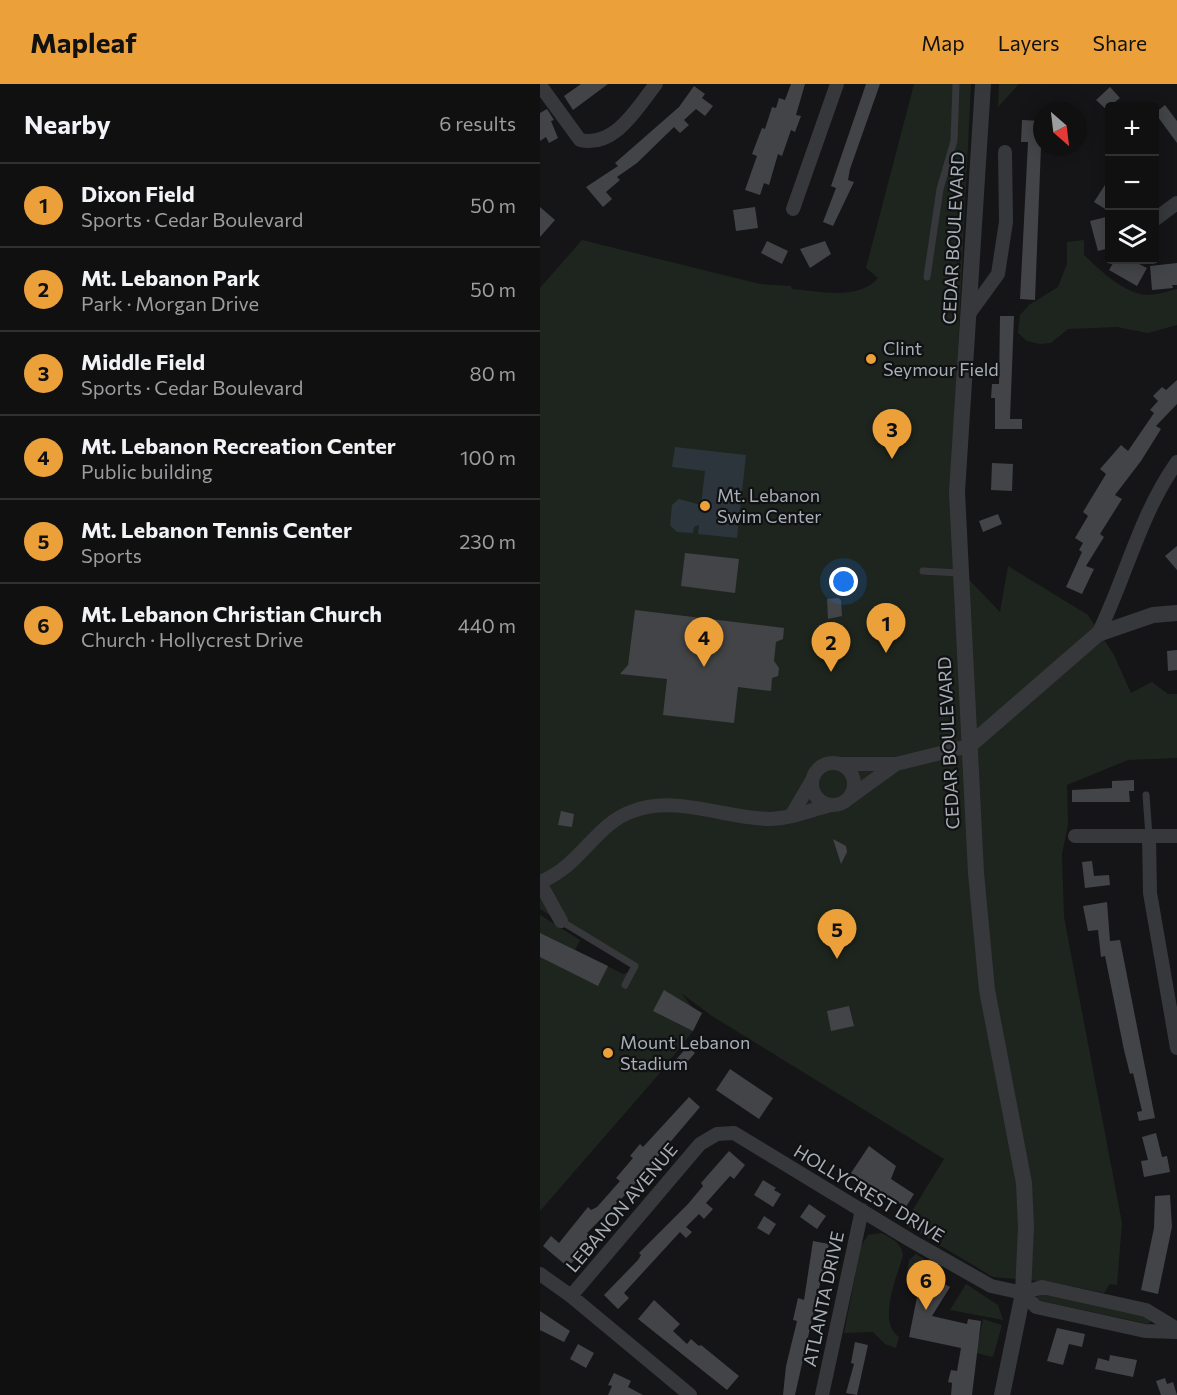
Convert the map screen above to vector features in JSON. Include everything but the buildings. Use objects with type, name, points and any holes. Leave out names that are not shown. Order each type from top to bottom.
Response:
[{"type":"street","points":[[540,85],[580,140],[591,142],[602,141],[616,130],[656,84]]},
{"type":"street","points":[[794,210],[837,84]]},
{"type":"street","name":"CEDAR BOULEVARD","points":[[983,84],[957,492],[959,573],[976,873],[987,990],[1024,1183],[1026,1227],[1023,1293],[1002,1395]]},
{"type":"street","points":[[969,314],[998,274],[1006,222],[1005,152]]},
{"type":"street","points":[[1159,217],[1177,202]]},
{"type":"street","points":[[1098,634],[1118,592],[1131,548],[1166,478],[1177,462]]},
{"type":"street","points":[[791,816],[821,766],[828,763],[896,764],[969,746],[1098,634],[1153,615],[1177,613]]},
{"type":"street","points":[[841,764],[854,779],[852,793],[848,798]]},
{"type":"street","points":[[561,921],[540,883],[570,866],[604,829],[634,810],[673,806],[766,819],[791,816],[848,798],[896,764]]},
{"type":"street","points":[[811,782],[812,789],[819,800],[831,805]]},
{"type":"street","points":[[1075,836],[1177,836]]},
{"type":"street","points":[[1149,836],[1150,893],[1157,947],[1177,1048]]},
{"type":"street","name":"HOLLYCREST DRIVE","points":[[700,1144],[717,1134],[734,1133],[991,1286],[1023,1293]]},
{"type":"street","name":"LEBANON AVENUE","points":[[571,1296],[700,1144]]},
{"type":"street","name":"ATLANTA DRIVE","points":[[822,1395],[861,1210]]},
{"type":"street","points":[[540,1274],[571,1296],[690,1395]]},
{"type":"street","points":[[1042,1287],[1146,1310],[1177,1330],[1145,1331],[1036,1307],[1023,1293],[1042,1287]]},
{"type":"lane","points":[[927,277],[940,189],[954,141],[956,84]]},
{"type":"lane","points":[[922,571],[959,573]]},
{"type":"lane","points":[[1146,795],[1149,836]]},
{"type":"lane","points":[[561,921],[635,966],[625,985]]},
{"type":"shaded area","points":[[914,84],[971,84],[951,492],[953,563],[1000,612],[1008,566],[1088,615],[1114,655],[1131,693],[1152,682],[1168,694],[1177,694],[1177,758],[1128,760],[1067,785],[1068,825],[1062,854],[1064,917],[1122,1223],[1117,1285],[1110,1284],[1104,1293],[1050,1282],[993,1277],[904,1224],[944,1159],[712,1016],[681,993],[693,1008],[693,1031],[659,1074],[540,1211],[540,915],[580,940],[575,950],[623,974],[635,969],[540,909],[540,288],[582,240],[760,284],[791,286],[792,289],[838,293],[860,290],[870,285],[878,278],[866,268]]},
{"type":"shaded area","points":[[999,84],[1019,84],[998,107]]},
{"type":"shaded area","points":[[1084,240],[1084,255],[1105,274],[1131,291],[1149,295],[1177,289],[1177,325],[1148,333],[1117,327],[1068,329],[1051,343],[1040,344],[1027,341],[1018,333],[1020,315],[1029,305],[1058,287],[1067,264],[1067,242]]},
{"type":"shaded area","points":[[675,447],[746,455],[737,538],[698,534],[699,525],[694,527],[693,533],[677,532],[670,525],[672,505],[679,499],[701,505],[705,471],[672,467]]},
{"type":"shaded area","points":[[881,1233],[898,1244],[903,1255],[889,1310],[893,1330],[899,1337],[896,1348],[885,1344],[873,1332],[844,1333],[861,1246],[868,1235]]},
{"type":"shaded area","points":[[916,1254],[934,1265],[930,1271],[915,1263],[911,1276],[906,1277],[909,1260]]},
{"type":"shaded area","points":[[966,1284],[998,1305],[1003,1320],[950,1310]]},
{"type":"shaded area","points":[[1038,1293],[1150,1317],[1151,1321],[1148,1324],[1037,1300]]},
{"type":"shaded area","points":[[983,1319],[1002,1325],[993,1357],[976,1353]]},
{"type":"place","name":"Clint Seymour Field","points":[[871,359]]},
{"type":"place","name":"Middle Field","points":[[892,459]]},
{"type":"place","name":"Mt. Lebanon Swim Center","points":[[705,506]]},
{"type":"place","name":"Dixon Field","points":[[886,653]]},
{"type":"place","name":"Mt. Lebanon Recreation Center","points":[[704,667]]},
{"type":"place","name":"Mt. Lebanon Park","points":[[831,672]]},
{"type":"place","name":"Mt. Lebanon Tennis Center","points":[[837,959]]},
{"type":"place","name":"Mount Lebanon Stadium","points":[[608,1053]]},
{"type":"place","name":"Mt. Lebanon Christian Church","points":[[926,1310]]}]
